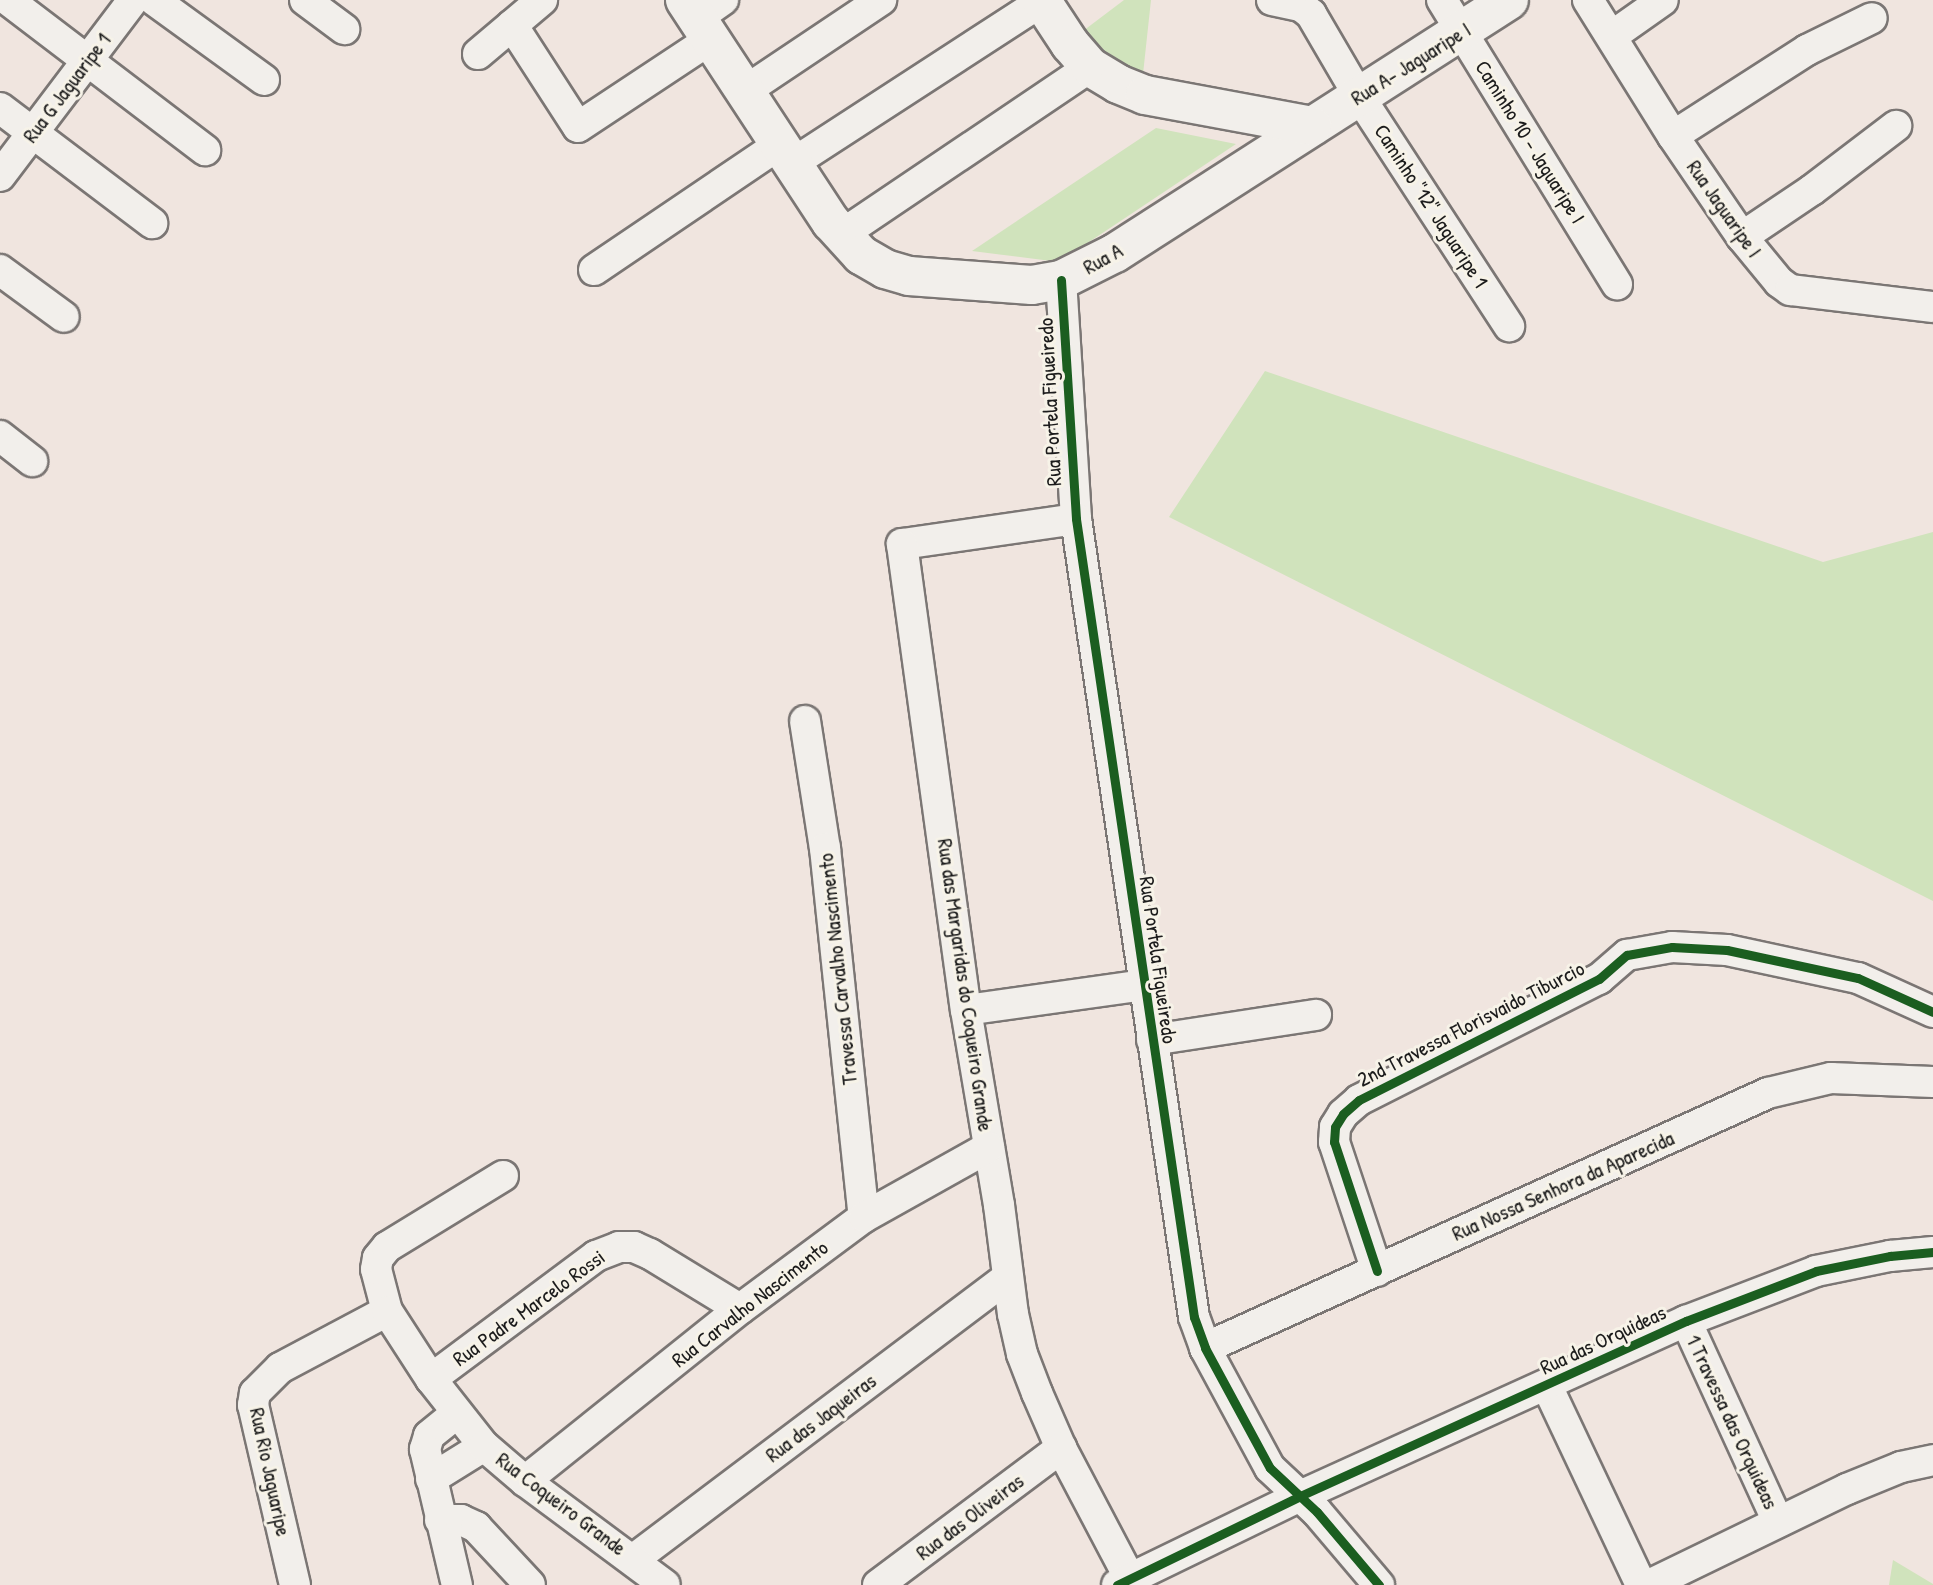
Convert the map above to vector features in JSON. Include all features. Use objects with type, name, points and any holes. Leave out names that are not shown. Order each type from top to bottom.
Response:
[{"type":"main road","name":"Rua A- Jaguaripe I","points":[[1312,127],[1359,96],[1452,16],[1509,0]]},
{"type":"main road","points":[[1042,1],[1070,44],[1090,67],[1145,95],[1312,127]]},
{"type":"main road","name":"Rua A","points":[[704,14],[745,91],[841,235],[861,255],[885,269],[909,276],[1032,285],[1061,280],[1115,253],[1312,127]]},
{"type":"street","points":[[8,0],[205,150]]},
{"type":"street","name":"Rua G Jaguaripe 1","points":[[0,176],[133,0]]},
{"type":"street","points":[[154,0],[264,80]]},
{"type":"street","points":[[305,0],[344,29]]},
{"type":"street","points":[[478,54],[542,0]]},
{"type":"street","points":[[745,91],[881,0]]},
{"type":"street","name":"Caminho \"12\" Jaguaripe 1","points":[[1272,0],[1301,6],[1311,14],[1359,96],[1509,326]]},
{"type":"street","name":"Rua Jaguaripe I","points":[[1588,0],[1673,136],[1742,237],[1779,282],[1790,290],[1933,307]]},
{"type":"street","points":[[1612,36],[1663,0]]},
{"type":"street","points":[[594,270],[1042,1]]},
{"type":"street","points":[[512,25],[578,127],[704,14]]},
{"type":"street","name":"Caminho 10 - Jaguaripe I","points":[[1452,16],[1617,284]]},
{"type":"street","points":[[1673,136],[1807,50],[1872,18]]},
{"type":"street","points":[[841,235],[1090,67]]},
{"type":"street","points":[[0,108],[152,223]]},
{"type":"street","points":[[1742,237],[1812,190],[1896,126]]},
{"type":"street","points":[[0,270],[64,317]]},
{"type":"street","name":"Rua Portela Figueiredo","points":[[1061,280],[1076,519],[1194,1317],[1205,1348],[1270,1468],[1317,1512],[1379,1585]]},
{"type":"street","points":[[0,436],[32,461]]},
{"type":"street","name":"Rua das Margaridas do Coqueiro Grande","points":[[1076,519],[902,544],[966,1010],[1022,1354],[1061,1448],[1123,1581]]},
{"type":"street","name":"Travessa Carvalho Nascimento","points":[[805,721],[825,848],[864,1217]]},
{"type":"street","name":"2nd Travessa Florisvaido Tiburcio","points":[[1377,1270],[1334,1142],[1335,1128],[1343,1114],[1359,1100],[1599,979],[1627,955],[1672,947],[1727,950],[1858,978],[1933,1012]]},
{"type":"street","points":[[966,1010],[1144,985]]},
{"type":"street","points":[[1152,1040],[1316,1015]]},
{"type":"street","name":"Rua Nossa Senhora da Aparecida","points":[[1205,1348],[1768,1093],[1831,1078],[1933,1082]]},
{"type":"street","name":"Rua Carvalho Nascimento","points":[[525,1481],[740,1309],[864,1217],[989,1147]]},
{"type":"street","name":"Rua Coqueiro Grande","points":[[503,1176],[387,1247],[378,1258],[376,1269],[387,1311],[431,1379],[484,1446],[525,1481],[634,1559],[665,1585]]},
{"type":"street","name":"Rua Padre Marcelo Rossi","points":[[431,1379],[596,1256],[619,1247],[634,1247],[650,1254],[740,1309]]},
{"type":"street","name":"Rua das Orquideas","points":[[1123,1581],[1300,1496],[1686,1321],[1816,1270],[1890,1256],[1933,1252]]},
{"type":"street","name":"Rua das Jaqueiras","points":[[634,1559],[1008,1278]]},
{"type":"street","name":"Rua Rio Jaguaripe","points":[[295,1585],[253,1405],[256,1393],[279,1368],[387,1311]]},
{"type":"street","name":"1 Travessa das Orquideas","points":[[1686,1321],[1778,1522]]},
{"type":"street","points":[[1547,1386],[1641,1585]]},
{"type":"street","points":[[457,1413],[429,1436],[425,1449],[457,1585]]},
{"type":"street","points":[[431,1479],[484,1446]]},
{"type":"street","name":"Rua das Oliveiras","points":[[878,1585],[1061,1448]]},
{"type":"street","points":[[1649,1585],[1858,1484],[1901,1467],[1933,1460]]},
{"type":"street","points":[[440,1520],[461,1520],[476,1527],[530,1585]]},
{"type":"green space","points":[[1124,0],[1151,0],[1143,74],[1120,65],[1083,31]]},
{"type":"green space","points":[[1156,128],[1236,144],[1059,262],[972,251]]},
{"type":"green space","points":[[1265,371],[1823,562],[1933,532],[1933,901],[1169,517]]},
{"type":"green space","points":[[1893,1560],[1933,1584],[1933,1585],[1889,1585]]},
{"type":"cycle path","points":[[1061,280],[1076,519],[1194,1317],[1205,1348],[1270,1468],[1317,1512],[1379,1585]]},
{"type":"cycle path","points":[[1377,1271],[1334,1142],[1335,1127],[1343,1114],[1359,1100],[1599,979],[1627,955],[1672,947],[1727,950],[1858,978],[1933,1012]]},
{"type":"cycle path","points":[[1117,1585],[1300,1496],[1686,1321],[1816,1271],[1890,1256],[1933,1252]]}]
